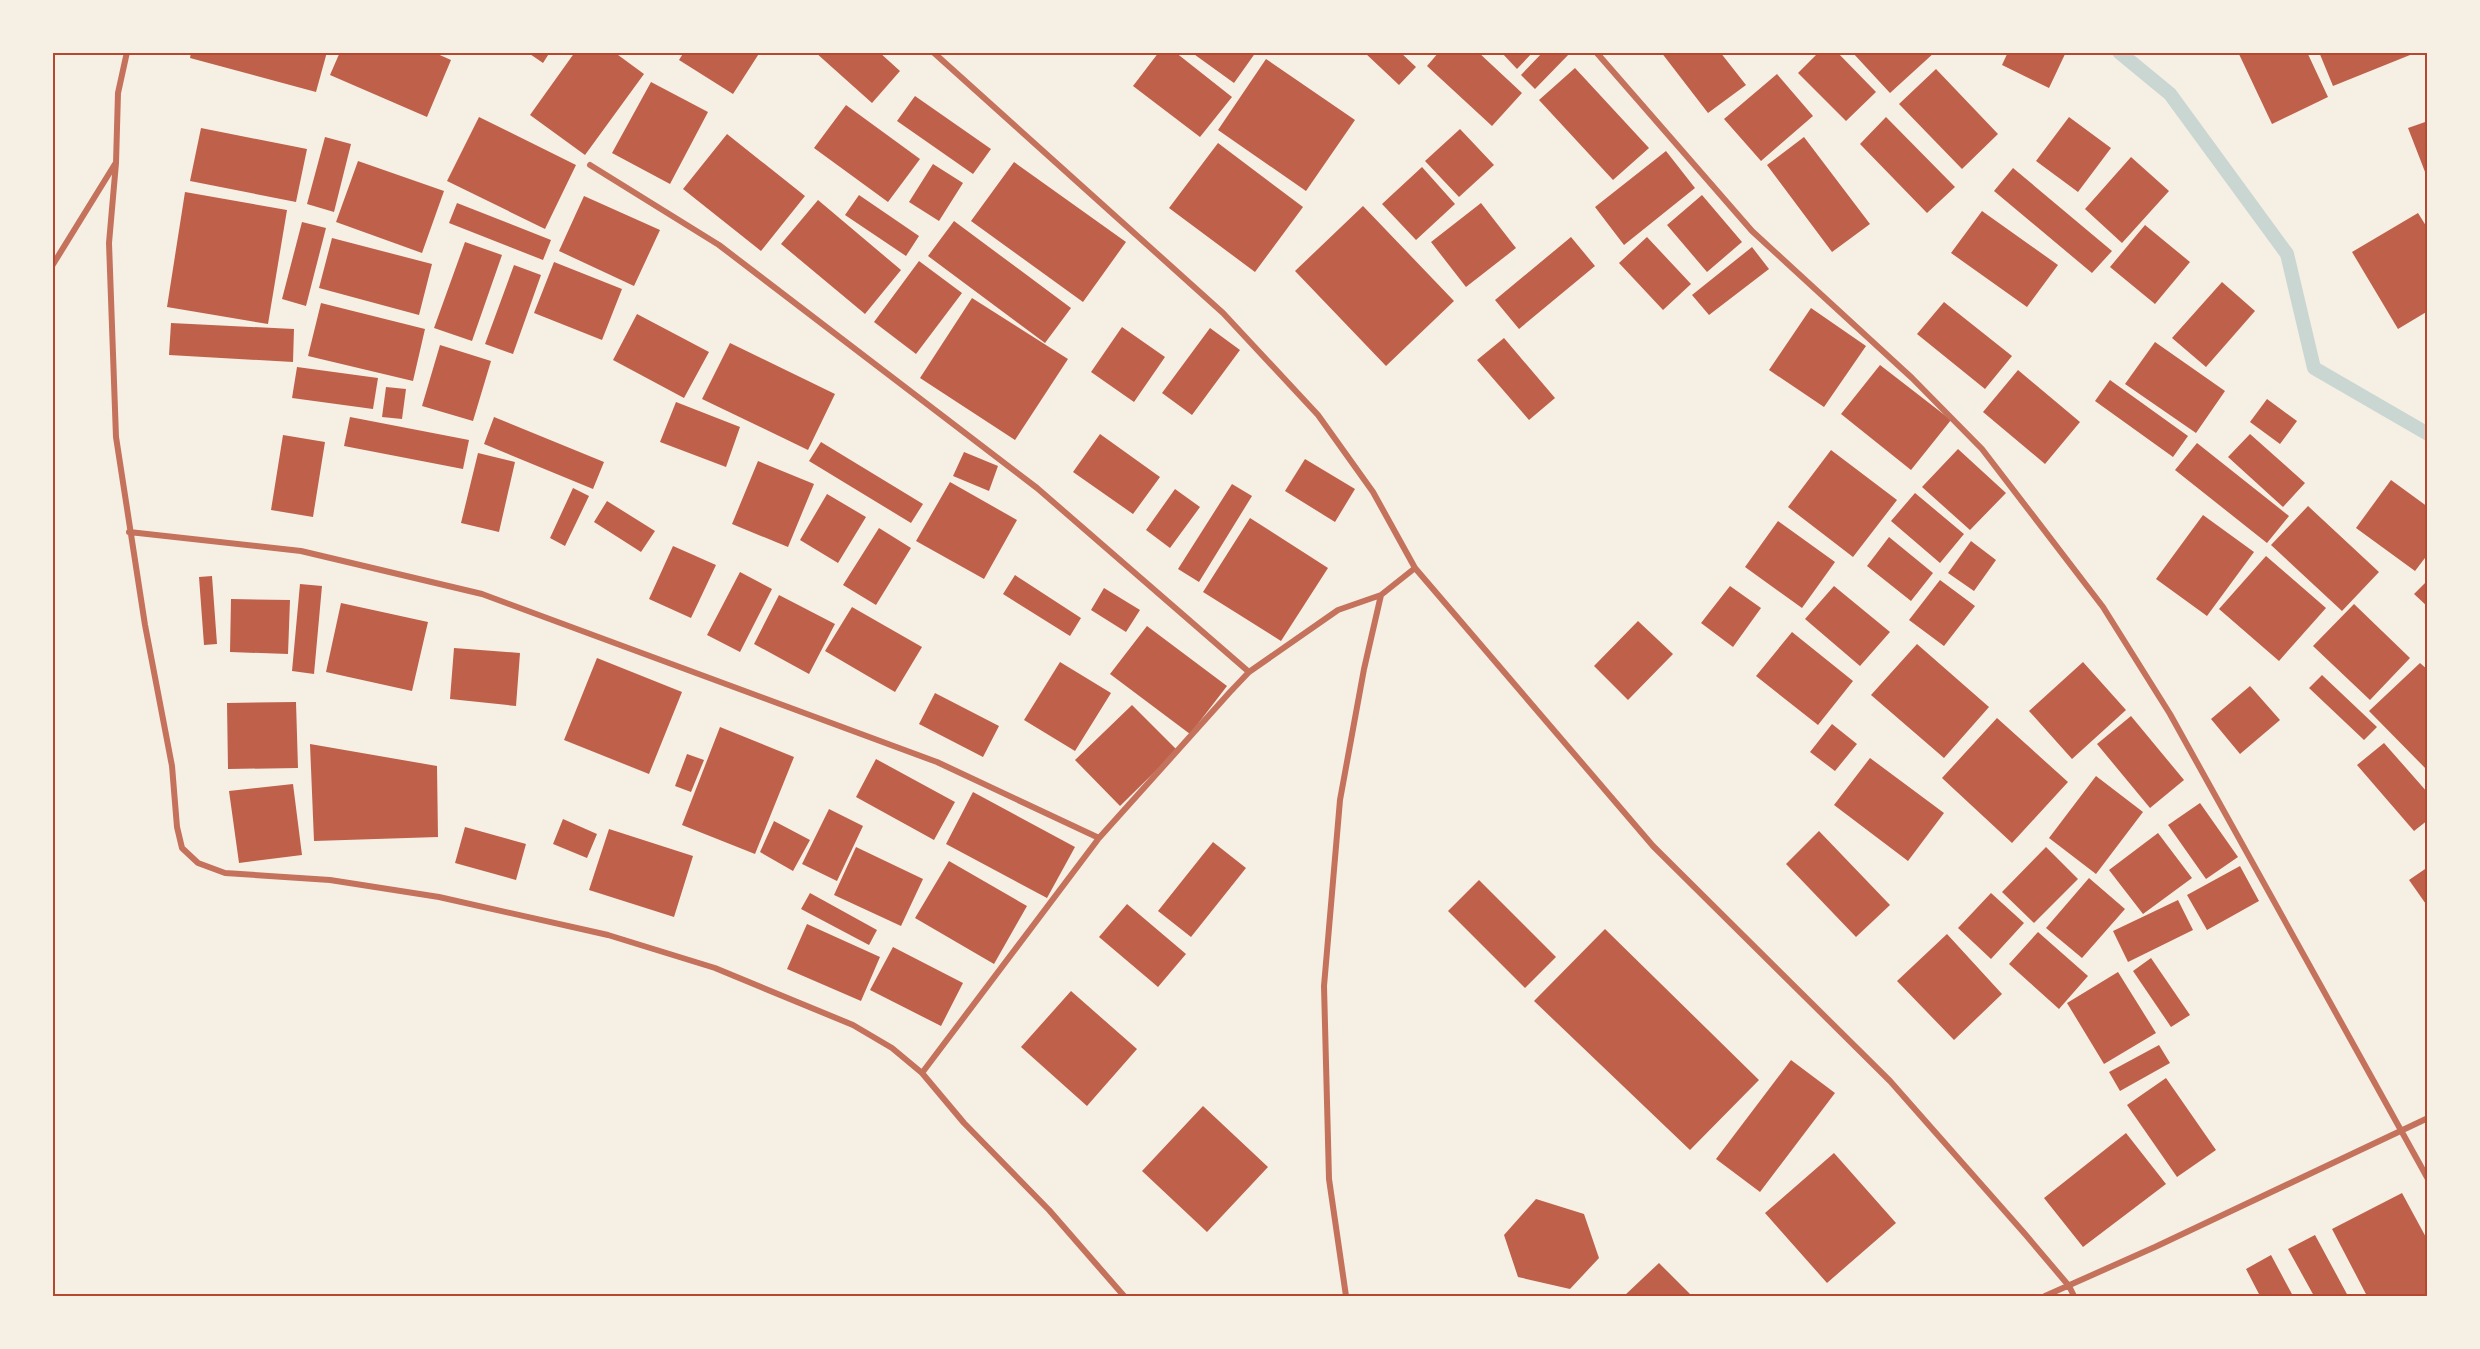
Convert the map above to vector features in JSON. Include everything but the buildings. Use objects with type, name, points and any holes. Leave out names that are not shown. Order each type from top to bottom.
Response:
[{"type":"street","points":[[127,52],[118,93],[116,163],[109,243],[116,436],[129,532],[172,766],[177,827],[182,848],[198,863],[225,873],[330,880],[439,897],[608,935],[715,968],[845,1021],[891,1048],[922,1074],[964,1123],[1049,1210],[1124,1296]]},
{"type":"street","points":[[933,52],[1223,313],[1318,415],[1373,492],[1415,568],[1653,846],[1890,1081],[2068,1286],[2074,1296]]},
{"type":"street","points":[[1596,52],[1752,231],[1912,378],[1982,449],[2103,607],[2170,714],[2427,1179]]},
{"type":"street","points":[[52,266],[116,163]]},
{"type":"street","points":[[591,165],[719,245],[1037,488],[1249,672]]},
{"type":"street","points":[[129,532],[301,551],[482,594],[937,762],[1099,838]]},
{"type":"street","points":[[922,1074],[1099,838],[1249,672],[1338,610],[1381,595],[1415,568]]},
{"type":"street","points":[[1346,1296],[1329,1179],[1324,986],[1340,800],[1364,669],[1381,595]]},
{"type":"street","points":[[2045,1296],[2427,1118]]},
{"type":"waterway","points":[[2119,52],[2170,94],[2287,254],[2314,368],[2428,434]]}]
